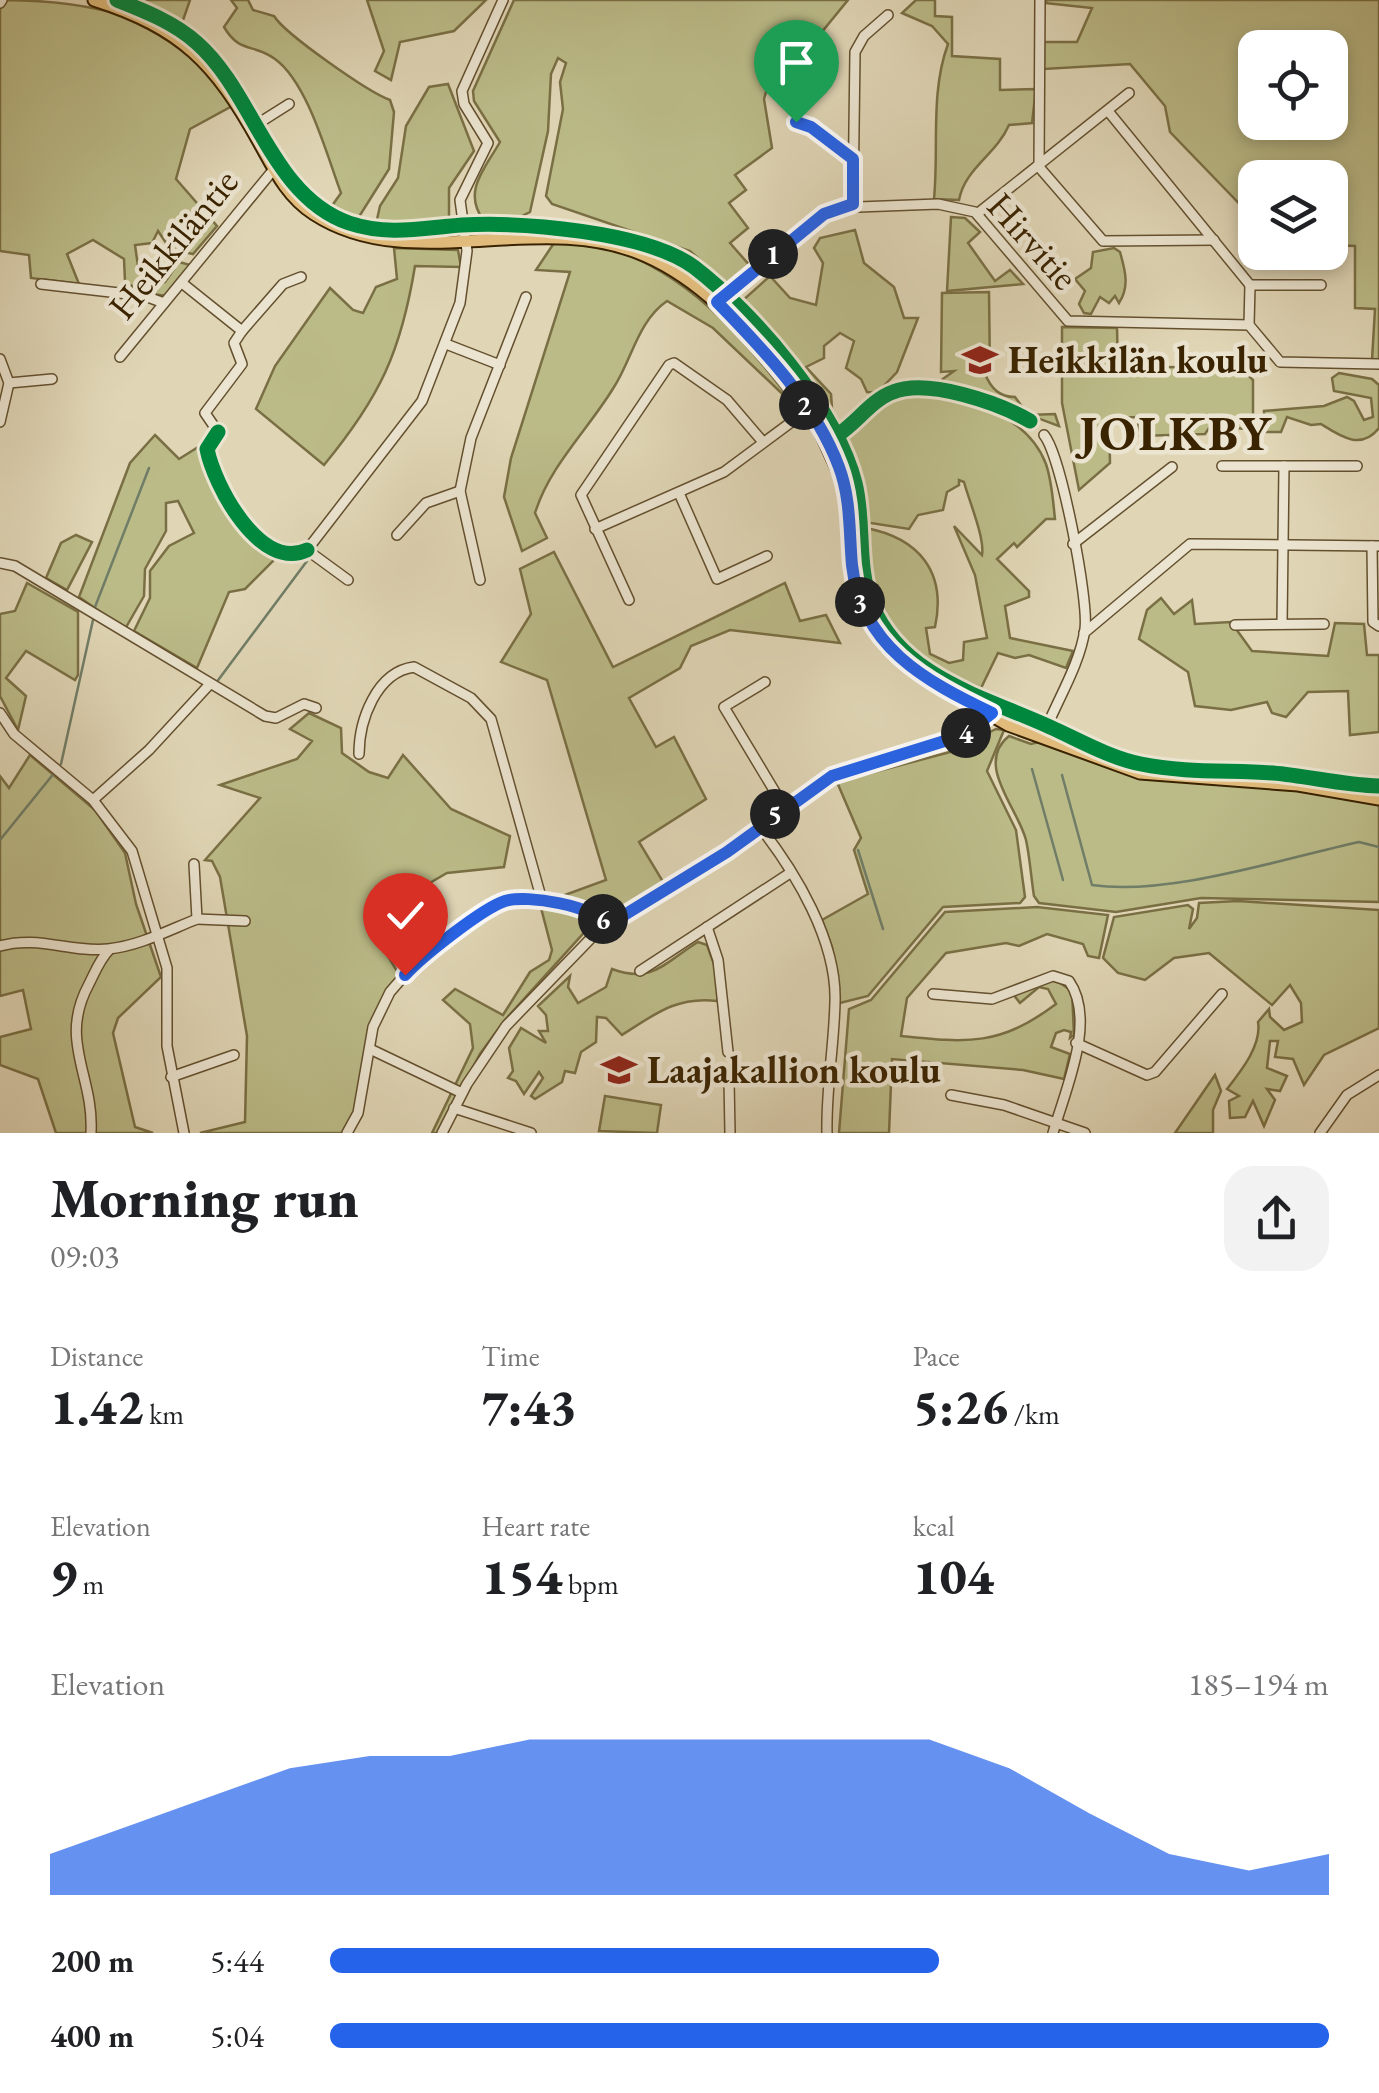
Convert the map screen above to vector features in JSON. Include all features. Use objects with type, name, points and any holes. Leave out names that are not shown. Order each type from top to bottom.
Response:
[{"type":"main road","points":[[94,0],[159,25],[191,46],[225,85],[274,169],[297,200],[332,224],[396,241],[540,235],[606,242],[661,263],[717,302],[809,409],[844,484],[853,574],[869,622],[886,646],[912,670],[992,713],[1140,774],[1298,785],[1379,799]]},
{"type":"street","points":[[348,580],[307,550],[416,414],[446,344],[462,293],[467,253],[460,200],[488,143],[464,104],[462,92],[503,0]]},
{"type":"street","points":[[1040,0],[1039,167],[1104,241],[1214,240]]},
{"type":"street","points":[[853,204],[855,52],[859,42],[888,16]]},
{"type":"street","points":[[978,214],[1128,94]]},
{"type":"street","points":[[252,128],[289,104]]},
{"type":"street","points":[[1108,111],[1250,285],[1249,324],[1280,362],[1379,364]]},
{"type":"street","points":[[796,122],[811,127],[853,159]]},
{"type":"street","name":"Heikkiläntie","points":[[120,357],[274,169]]},
{"type":"street","name":"Hirvitie","points":[[717,302],[824,214],[853,204],[958,205],[978,214],[1068,321],[1249,324]]},
{"type":"street","points":[[218,432],[206,413],[242,364],[234,343],[282,284],[301,276]]},
{"type":"street","points":[[182,282],[242,331]]},
{"type":"street","points":[[40,284],[145,296],[164,304]]},
{"type":"street","points":[[1250,285],[1321,285]]},
{"type":"street","points":[[480,580],[460,491],[472,438],[526,297]]},
{"type":"street","points":[[446,344],[500,366]]},
{"type":"street","points":[[0,359],[9,383],[0,422]]},
{"type":"street","points":[[629,600],[580,495],[670,363],[727,400],[763,442]]},
{"type":"street","points":[[9,383],[52,380]]},
{"type":"street","points":[[595,529],[728,469],[809,409]]},
{"type":"street","points":[[1044,435],[1056,453],[1084,633],[1044,736]]},
{"type":"street","points":[[1073,544],[1172,466]]},
{"type":"street","points":[[1222,466],[1357,466]]},
{"type":"street","points":[[1282,624],[1284,466]]},
{"type":"street","points":[[397,535],[426,502],[460,491]]},
{"type":"street","points":[[679,492],[717,579],[768,556]]},
{"type":"street","points":[[1084,633],[1190,544],[1376,546],[1373,622],[1379,626]]},
{"type":"street","points":[[0,563],[15,566],[209,685],[276,718],[304,704],[316,708]]},
{"type":"street","points":[[1235,625],[1324,624]]},
{"type":"street","points":[[359,754],[360,728],[372,698],[396,673],[410,666],[471,698],[491,719],[542,904]]},
{"type":"street","points":[[765,682],[724,707],[784,807]]},
{"type":"street","points":[[93,800],[149,750],[209,685]]},
{"type":"street","points":[[0,713],[14,734],[93,800],[132,851],[168,980],[167,1046],[184,1133]]},
{"type":"street","points":[[442,1133],[494,1042],[528,1001],[608,925],[832,776],[964,735],[992,713]]},
{"type":"street","points":[[760,827],[790,874],[828,950],[835,982],[827,1133]]},
{"type":"street","points":[[194,864],[197,919]]},
{"type":"street","points":[[640,971],[790,874]]},
{"type":"street","points":[[347,1133],[358,1113],[373,1027],[390,992],[417,962],[506,900],[593,912],[608,925]]},
{"type":"street","points":[[0,946],[34,940],[112,948],[197,919],[245,920]]},
{"type":"street","points":[[707,927],[718,960],[728,1052]]},
{"type":"street","points":[[91,1132],[90,1102],[74,1036],[76,1015],[104,954],[112,948]]},
{"type":"street","points":[[933,994],[992,1000],[1038,980],[1062,977],[1079,1000],[1076,1043],[1053,1133]]},
{"type":"street","points":[[1076,1043],[1148,1075],[1222,994]]},
{"type":"street","points":[[370,1049],[462,1093]]},
{"type":"street","points":[[172,1077],[234,1056]]},
{"type":"street","points":[[1320,1133],[1347,1095],[1379,1074]]},
{"type":"street","points":[[729,1080],[730,1133]]},
{"type":"street","points":[[951,1095],[1004,1104],[1085,1133]]},
{"type":"street","points":[[454,1108],[531,1133]]},
{"type":"green space","points":[[0,0],[77,5],[152,27],[195,56],[232,106],[190,129],[176,179],[217,226],[193,254],[170,249],[158,231],[152,243],[135,245],[138,266],[149,283],[165,282],[179,262],[190,265],[168,296],[142,293],[125,281],[124,259],[93,240],[67,254],[79,284],[31,278],[29,255],[0,251]]},
{"type":"green space","points":[[132,0],[190,0],[180,29]]},
{"type":"green space","points":[[231,0],[248,0],[253,10],[274,16],[328,62],[390,100],[394,112],[389,169],[357,220],[329,210],[341,193],[307,102],[287,70],[275,59],[241,45],[224,27],[237,8]]},
{"type":"green space","points":[[367,0],[486,0],[454,31],[400,42],[391,80],[375,71],[384,51]]},
{"type":"green space","points":[[514,0],[848,0],[821,33],[783,34],[764,99],[772,148],[735,175],[746,190],[729,203],[748,228],[730,243],[751,267],[726,283],[690,251],[552,204],[546,196],[563,109],[560,82],[566,63],[558,58],[551,74],[548,131],[530,212],[516,219],[484,221],[475,191],[500,142],[474,101],[473,91]]},
{"type":"green space","points":[[916,0],[935,0],[935,16],[952,17],[952,56],[1000,59],[1000,90],[1036,89],[1032,123],[1009,125],[968,179],[959,200],[934,199],[937,101],[948,44],[932,26],[902,13]]},
{"type":"green space","points":[[1379,0],[1379,360],[1372,360],[1375,309],[1355,308],[1355,246],[1348,246],[1348,160],[1238,160],[1238,202],[1170,132],[1165,106],[1130,64],[1044,69],[1044,42],[1077,42],[1092,8],[1045,3]]},
{"type":"green space","points":[[448,84],[474,151],[449,188],[449,219],[400,226],[376,224],[380,206],[398,178],[406,126],[429,87]]},
{"type":"green space","points":[[951,217],[965,218],[980,232],[968,243],[995,281],[1010,270],[1023,284],[947,291]]},
{"type":"green space","points":[[855,230],[864,263],[894,287],[904,318],[918,318],[897,372],[877,393],[867,392],[861,379],[846,368],[854,341],[840,333],[824,346],[824,358],[806,367],[831,394],[832,408],[827,411],[777,339],[741,302],[770,276],[790,298],[816,305],[823,263],[814,248],[820,238]]},
{"type":"green space","points":[[556,240],[616,250],[675,281],[740,338],[794,405],[713,328],[667,301],[649,319],[614,387],[550,479],[535,513],[547,538],[522,551],[504,497],[511,458],[570,272],[536,270]]},
{"type":"green space","points":[[394,248],[458,250],[461,267],[415,266],[403,324],[385,372],[360,417],[324,465],[256,409],[275,366],[330,288],[353,310],[363,313],[376,287],[397,279]]},
{"type":"green space","points":[[1114,248],[1120,252],[1125,272],[1122,297],[1119,303],[1115,296],[1109,303],[1100,297],[1091,314],[1084,313],[1079,304],[1085,291],[1075,279],[1091,268],[1093,252]]},
{"type":"green space","points":[[989,292],[990,373],[985,374],[996,391],[1015,397],[1027,414],[940,381],[954,371],[941,372],[942,293]]},
{"type":"green space","points":[[1062,327],[1117,328],[1118,368],[1239,366],[1253,380],[1253,427],[1217,424],[1211,425],[1205,434],[1139,436],[1138,417],[1109,418],[1110,463],[1079,490],[1062,403]]},
{"type":"green space","points":[[1339,373],[1372,379],[1379,385],[1379,428],[1372,435],[1350,439],[1321,424],[1287,417],[1281,432],[1264,432],[1264,411],[1324,406],[1347,397],[1354,401],[1364,420],[1373,417],[1371,398],[1334,391],[1332,378]]},
{"type":"green space","points":[[905,394],[946,397],[987,409],[1006,418],[1036,445],[1048,471],[1055,519],[1046,519],[1017,547],[1014,543],[997,559],[1029,591],[1029,597],[1005,606],[1010,638],[1073,651],[1066,668],[1029,655],[1015,658],[998,653],[981,688],[929,660],[895,628],[875,586],[866,528],[914,549],[932,574],[938,607],[935,627],[926,628],[930,654],[949,663],[963,660],[964,642],[987,638],[975,575],[954,526],[982,555],[979,529],[964,482],[959,480],[959,485],[947,492],[943,510],[918,515],[909,529],[864,522],[865,500],[846,438],[867,418]]},
{"type":"green space","points":[[1055,414],[1059,426],[1044,421],[1030,415]]},
{"type":"green space","points":[[155,435],[179,459],[200,446],[229,508],[263,546],[278,556],[245,589],[229,592],[197,668],[134,631],[150,598],[150,571],[169,546],[194,533],[178,501],[166,503],[166,531],[145,569],[144,596],[125,629],[79,597],[130,463]]},
{"type":"green space","points":[[76,535],[92,542],[67,590],[46,578],[61,543]]},
{"type":"green space","points":[[554,552],[613,667],[785,583],[800,621],[826,615],[840,643],[730,630],[691,646],[680,668],[629,698],[656,747],[674,737],[706,799],[639,842],[665,885],[620,911],[604,913],[591,925],[504,1021],[480,1054],[438,1133],[432,1133],[473,1048],[470,1024],[443,1000],[455,989],[503,1015],[530,972],[549,960],[552,950],[540,904],[606,880],[547,680],[501,662],[531,614],[520,569]]},
{"type":"green space","points":[[27,583],[78,612],[78,675],[75,680],[26,651],[6,678],[26,696],[18,730],[0,696],[0,614],[15,611]]},
{"type":"green space","points":[[1161,598],[1174,614],[1192,600],[1195,624],[1231,622],[1252,651],[1328,656],[1335,623],[1364,624],[1367,655],[1379,655],[1379,732],[1350,735],[1348,691],[1308,692],[1286,717],[1272,713],[1267,702],[1231,710],[1195,706],[1188,672],[1139,639],[1147,610]]},
{"type":"green space","points":[[309,713],[341,728],[342,753],[369,772],[388,778],[403,755],[451,809],[510,836],[504,867],[447,873],[366,920],[400,976],[377,1011],[358,1107],[344,1133],[200,1133],[245,1122],[247,1036],[220,877],[212,861],[205,860],[260,798],[220,785],[297,759],[312,741],[290,729]]},
{"type":"green space","points":[[996,729],[1004,730],[987,771],[1016,830],[1025,897],[1020,903],[943,907],[868,996],[840,1003],[832,947],[822,920],[868,894],[854,850],[861,838],[837,782],[950,752]]},
{"type":"green space","points":[[1009,736],[1031,744],[1043,741],[1146,779],[1292,788],[1379,803],[1379,902],[1201,898],[1116,912],[1039,903],[1034,896],[1022,827],[997,773],[999,747]]},
{"type":"green space","points":[[30,755],[95,810],[125,853],[136,904],[161,977],[118,1018],[113,1033],[135,1127],[153,1133],[56,1133],[38,1079],[0,1065],[0,1037],[31,1029],[23,990],[0,996],[0,776],[9,788]]},
{"type":"green space","points":[[1238,901],[1379,910],[1379,1028],[1324,1055],[1304,1085],[1293,1059],[1275,1057],[1278,1041],[1270,1041],[1267,1068],[1287,1076],[1280,1091],[1267,1089],[1275,1100],[1264,1126],[1253,1101],[1245,1117],[1230,1118],[1229,1101],[1239,1096],[1227,1089],[1249,1057],[1257,1040],[1258,1022],[1269,1009],[1270,1017],[1284,1030],[1302,1022],[1301,1003],[1290,985],[1272,1005],[1209,953],[1174,958],[1145,980],[1118,973],[1103,958],[1114,917],[1188,905],[1193,909],[1189,929],[1197,918],[1199,903]]},
{"type":"green space","points":[[1037,907],[1108,915],[1099,958],[1088,956],[1083,944],[1047,934],[1019,946],[1006,943],[946,953],[907,998],[901,1036],[965,1040],[1018,1028],[1056,1004],[1048,989],[1039,987],[1020,1003],[1013,994],[1054,979],[1072,991],[1074,1035],[1070,1038],[1071,1032],[1064,1030],[1056,1033],[1051,1047],[1070,1054],[1064,1079],[1023,1070],[892,1059],[889,1133],[839,1133],[849,1009],[871,1000],[945,912]]},
{"type":"green space","points":[[698,942],[707,945],[719,978],[717,1001],[678,1004],[622,1035],[606,1018],[597,1017],[596,1042],[581,1052],[575,1073],[565,1071],[562,1082],[535,1099],[531,1096],[543,1078],[539,1072],[524,1094],[516,1081],[508,1078],[513,1071],[509,1048],[521,1028],[546,1043],[539,1031],[548,1031],[546,1015],[538,1006],[570,976],[568,987],[578,1003],[606,987],[612,969],[648,973]]},
{"type":"green space","points":[[1215,1075],[1221,1091],[1213,1110],[1213,1133],[1175,1133]]},
{"type":"green space","points":[[605,1096],[661,1105],[657,1133],[599,1131]]},
{"type":"waterway","points":[[95,607],[149,468]]},
{"type":"waterway","points":[[216,683],[307,561]]},
{"type":"waterway","points":[[61,764],[93,620]]},
{"type":"waterway","points":[[1032,769],[1063,880]]},
{"type":"waterway","points":[[0,840],[55,772]]},
{"type":"waterway","points":[[1062,775],[1092,885],[1122,887],[1190,881],[1359,842],[1379,847]]},
{"type":"waterway","points":[[858,850],[883,929]]},
{"type":"cycle path","points":[[117,0],[149,13],[197,43],[234,88],[265,142],[300,191],[322,210],[349,223],[391,230],[487,224],[582,231],[672,255],[717,286],[790,364],[831,425],[855,483],[864,575],[872,605],[903,651],[924,668],[973,694],[1129,761],[1174,769],[1273,773],[1379,786]]},
{"type":"cycle path","points":[[836,436],[878,401],[908,388],[963,394],[1030,421]]},
{"type":"cycle path","points":[[218,432],[207,449],[211,465],[242,521],[273,549],[289,553],[307,550]]},
{"type":"place","name":"Heikkilän koulu","points":[[980,360]]},
{"type":"place","name":"Laajakallion koulu","points":[[619,1070]]},
{"type":"district","name":"JOLKBY","points":[[1176,433]]},
{"type":"route","points":[[405,975],[417,962],[506,900],[567,904],[593,912],[608,925],[727,852],[820,782],[844,770],[964,735],[992,713],[912,670],[874,630],[857,592],[848,501],[826,438],[783,376],[717,302],[832,208],[853,204],[853,159],[811,127],[796,122]]}]
